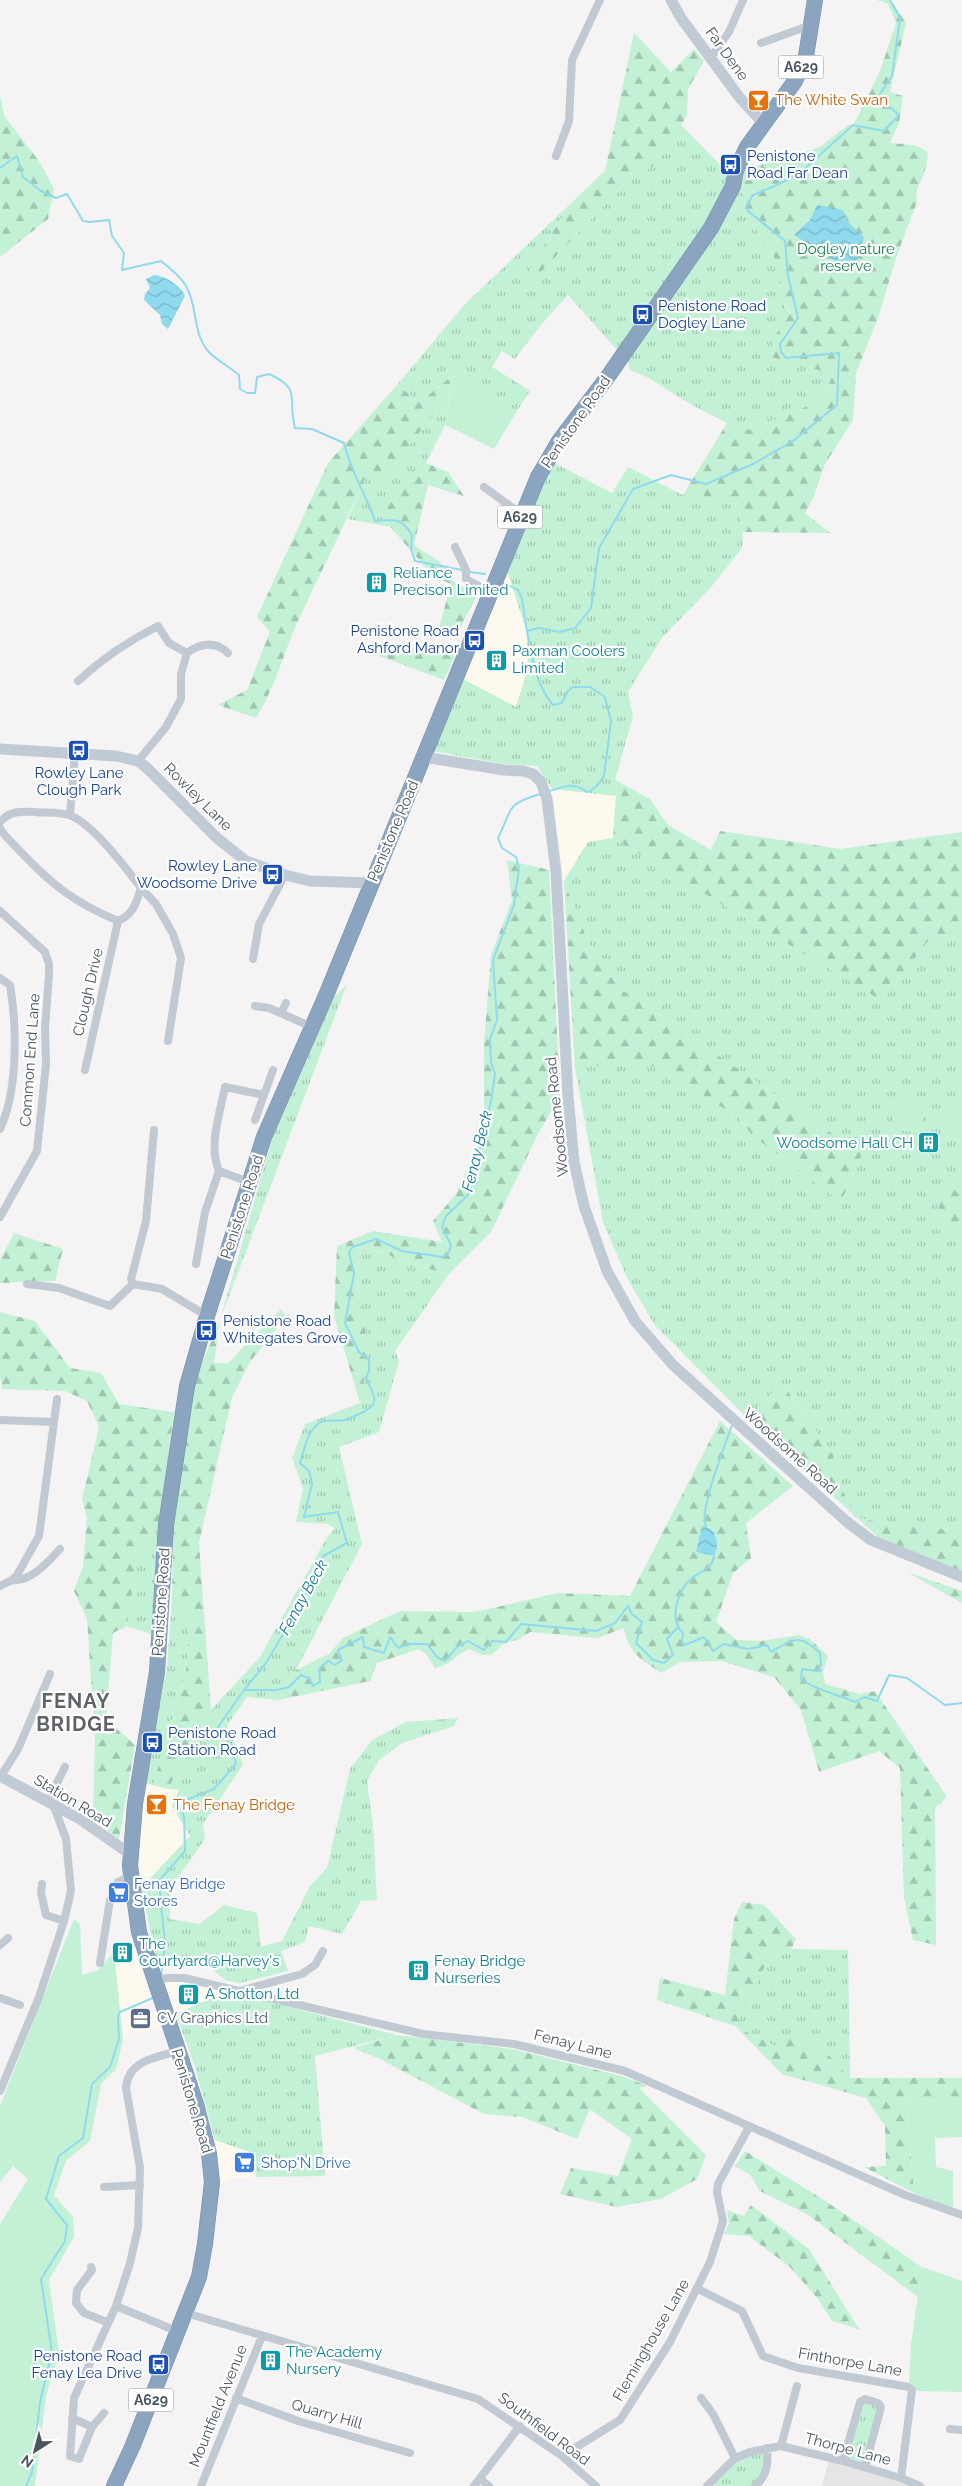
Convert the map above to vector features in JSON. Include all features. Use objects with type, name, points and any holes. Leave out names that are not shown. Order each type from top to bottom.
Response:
[{"type":"highway","name":"Penistone Road","points":[[114,2486],[133,2445],[186,2313],[202,2260],[212,2182],[205,2134],[178,2051],[160,1986],[139,1932],[131,1876],[130,1854],[135,1804],[157,1672],[166,1525],[187,1386],[249,1182],[280,1096],[312,1027],[424,757],[521,514],[538,478],[559,441],[609,375],[712,228],[733,186],[736,170],[747,147],[762,123],[794,81],[806,56],[815,0]]},
{"type":"street","points":[[556,156],[569,121],[572,60],[600,0]]},
{"type":"street","name":"Far Dene","points":[[671,0],[681,18],[740,98],[762,123]]},
{"type":"street","points":[[711,57],[729,32],[743,0]]},
{"type":"street","points":[[761,43],[812,25]]},
{"type":"street","points":[[484,487],[521,514]]},
{"type":"street","points":[[455,547],[467,571],[466,579],[471,584],[490,592]]},
{"type":"street","points":[[78,681],[102,659],[132,639],[158,626],[170,643],[187,652]]},
{"type":"street","points":[[187,652],[205,644],[216,645],[228,654]]},
{"type":"street","points":[[138,761],[166,727],[181,699],[181,674],[187,652]]},
{"type":"street","name":"Rowley Lane","points":[[0,749],[116,756],[138,761],[153,773],[217,838],[246,861],[285,875],[310,881],[371,883]]},
{"type":"street","points":[[70,815],[75,754]]},
{"type":"street","name":"Woodsome Road","points":[[424,757],[504,770],[523,771],[533,774],[543,785],[547,799],[556,872],[568,1096],[574,1162],[584,1206],[607,1271],[635,1321],[660,1351],[717,1407],[820,1499],[871,1540],[962,1577]]},
{"type":"street","points":[[0,822],[6,814],[21,811],[70,815],[90,829],[115,854],[156,904],[172,934],[181,958],[168,1040]]},
{"type":"street","points":[[0,828],[53,885],[96,912],[118,921],[129,916],[136,904],[141,888]]},
{"type":"street","points":[[253,959],[259,924],[285,875]]},
{"type":"street","name":"Common End Lane","points":[[0,912],[26,933],[45,952],[49,964],[45,1028],[46,1064],[37,1151],[0,1217]]},
{"type":"street","name":"Clough Drive","points":[[85,1070],[118,921]]},
{"type":"street","points":[[0,1129],[8,1112],[15,1040],[14,1010],[10,986],[2,982]]},
{"type":"street","points":[[281,1014],[286,1003]]},
{"type":"street","points":[[255,1006],[312,1027]]},
{"type":"street","points":[[255,1120],[273,1070]]},
{"type":"street","points":[[196,1264],[205,1212],[219,1171],[214,1159],[214,1146],[225,1087],[264,1095]]},
{"type":"street","points":[[133,1284],[131,1279],[146,1221],[154,1130]]},
{"type":"street","points":[[219,1171],[249,1182]]},
{"type":"street","points":[[27,1284],[59,1288],[110,1306],[133,1284]]},
{"type":"street","points":[[133,1284],[162,1289],[207,1316]]},
{"type":"street","points":[[12,1580],[22,1568],[39,1536],[57,1399]]},
{"type":"street","points":[[0,1420],[54,1422]]},
{"type":"street","points":[[0,1586],[12,1580],[27,1577],[50,1560],[60,1549]]},
{"type":"street","points":[[1,1776],[18,1749],[50,1674]]},
{"type":"street","points":[[0,2091],[39,1997],[64,1921],[71,1880],[66,1839],[51,1802],[65,1766]]},
{"type":"street","name":"Station Road","points":[[1,1776],[80,1819],[130,1854]]},
{"type":"street","points":[[100,1963],[110,1900],[118,1882],[131,1876]]},
{"type":"street","points":[[42,1884],[37,1894],[46,1915],[64,1921]]},
{"type":"street","points":[[0,1945],[8,1938]]},
{"type":"street","points":[[242,1990],[302,1974],[315,1965],[323,1951]]},
{"type":"street","name":"Fenay Lane","points":[[160,1986],[184,1978],[242,1990],[423,2034],[514,2044],[625,2071],[749,2127],[774,2135],[905,2195],[962,2215]]},
{"type":"street","points":[[0,1998],[20,2005]]},
{"type":"street","points":[[104,2412],[92,2428],[78,2459],[70,2456],[74,2398],[107,2322],[116,2306],[135,2245],[140,2208],[139,2155],[126,2088],[128,2077],[133,2068],[141,2062],[178,2051]]},
{"type":"street","name":"Fleminghouse Lane","points":[[562,2456],[620,2420],[670,2342],[710,2262],[723,2221],[717,2192],[718,2184],[749,2127]]},
{"type":"street","points":[[104,2187],[140,2185]]},
{"type":"street","points":[[91,2267],[92,2270],[80,2279],[76,2295],[78,2308],[84,2314],[107,2322]]},
{"type":"street","name":"Finthorpe Lane","points":[[698,2289],[742,2311],[763,2356],[798,2368],[909,2387],[912,2390],[912,2400],[901,2478]]},
{"type":"street","points":[[116,2306],[178,2332]]},
{"type":"street","name":"Southfield Road","points":[[186,2313],[374,2367],[478,2400],[520,2426],[562,2456],[596,2486]]},
{"type":"street","name":"Mountfield Avenue","points":[[201,2486],[262,2336]]},
{"type":"street","points":[[781,2446],[797,2386]]},
{"type":"street","name":"Quarry Hill","points":[[236,2398],[298,2421],[410,2453]]},
{"type":"street","points":[[700,2398],[713,2414],[735,2458]]},
{"type":"street","points":[[843,2460],[860,2402],[864,2399],[878,2403],[880,2407],[864,2467]]},
{"type":"street","points":[[72,2418],[92,2428]]},
{"type":"street","points":[[474,2486],[520,2426]]},
{"type":"street","points":[[950,2429],[962,2430]]},
{"type":"street","name":"Thorpe Lane","points":[[711,2485],[735,2458],[767,2448],[781,2446],[843,2460],[901,2478],[920,2486]]},
{"type":"street","points":[[756,2486],[766,2474],[768,2466],[767,2448]]},
{"type":"street","points":[[480,2478],[489,2486]]},
{"type":"shaded area","points":[[506,567],[528,636],[528,668],[516,707],[461,678]]},
{"type":"shaded area","points":[[552,789],[616,796],[613,838],[588,842],[564,881]]},
{"type":"shaded area","points":[[144,1783],[179,1790],[172,1806],[190,1835],[142,1887],[138,1845]]},
{"type":"shaded area","points":[[132,1939],[151,2002],[141,2006],[145,2017],[155,2013],[160,2026],[138,2034],[130,2032],[123,2040],[114,1952]]},
{"type":"shaded area","points":[[160,1978],[227,1991],[176,2014]]},
{"type":"shaded area","points":[[215,2140],[256,2154],[256,2177],[234,2178],[217,2186]]},
{"type":"shaded area","points":[[830,2457],[920,2486],[822,2486]]},
{"type":"green space","name":"Dogley nature reserve","points":[[876,0],[891,0],[906,23],[890,92],[903,96],[899,123],[890,143],[910,145],[924,149],[928,153],[926,168],[917,189],[917,202],[897,255],[878,318],[856,373],[853,420],[825,464],[813,498],[805,513],[830,533],[743,532],[739,505],[683,495],[727,423],[750,430],[822,400],[833,374],[771,357],[772,340],[791,313],[781,301],[777,262],[747,215],[744,206],[745,196],[736,187],[743,163],[756,166],[820,147],[848,125],[854,124],[880,71],[896,23],[888,3]]},
{"type":"green space","points":[[634,33],[671,72],[694,49],[704,61],[688,89],[687,116],[654,166],[632,176],[541,272],[527,274],[569,205],[605,171]]},
{"type":"green space","points":[[0,95],[4,116],[39,161],[54,189],[48,219],[0,257]]},
{"type":"green space","points":[[681,125],[723,168],[734,165],[706,222],[617,350],[568,295],[540,326],[515,359],[502,351],[492,367],[530,391],[517,411],[453,375],[420,402],[397,385],[464,305],[569,205],[528,273],[541,272],[632,176],[654,166]]},
{"type":"green space","points":[[736,187],[745,196],[744,206],[747,215],[777,262],[781,301],[833,373],[822,400],[750,430],[727,423],[690,404],[647,377],[630,370],[626,357]]},
{"type":"green space","points":[[453,375],[450,392],[387,475],[367,473],[298,621],[274,683],[256,718],[218,705],[247,690],[270,632],[257,617],[328,463],[397,385],[420,402]]},
{"type":"green space","points":[[453,375],[517,411],[494,449],[445,425]]},
{"type":"green space","points":[[450,392],[445,425],[426,463],[380,515],[390,527],[348,519],[367,472],[387,475]]},
{"type":"green space","points":[[426,463],[448,472],[464,496],[428,485],[414,545],[440,562],[455,583],[477,595],[455,638],[437,635],[451,584],[433,576],[380,515]]},
{"type":"green space","points":[[554,463],[612,493],[628,467],[683,495],[739,505],[743,532],[742,548],[712,586],[662,638],[628,692],[633,717],[615,779],[617,781],[616,796],[552,789],[537,766],[505,764],[432,751],[461,678],[516,707],[528,668],[527,633],[506,567],[543,480]]},
{"type":"green space","points":[[356,647],[450,648],[455,656],[444,680]]},
{"type":"green space","points":[[617,781],[650,799],[668,825],[711,850],[720,831],[840,849],[962,832],[962,925],[949,944],[934,933],[882,1001],[613,838]]},
{"type":"green space","points":[[613,838],[882,1000],[934,933],[949,944],[962,925],[962,1190],[957,1192],[948,1182],[936,1216],[962,1236],[962,1531],[889,1524],[854,1517],[839,1481],[833,1455],[783,1384],[747,1418],[654,1324],[627,1278],[603,1222],[575,1068],[644,1061],[737,1116],[752,1135],[841,1202],[862,1154],[618,987],[587,939],[564,881],[588,842]]},
{"type":"green space","points":[[507,860],[549,870],[560,1095],[536,1138],[491,1232],[448,1275],[373,1250],[359,1253],[357,1283],[369,1352],[360,1403],[334,1316],[337,1246],[373,1231],[442,1242],[433,1221],[456,1194],[484,1133],[484,1045],[491,955],[512,900]]},
{"type":"green space","points":[[564,881],[587,939],[618,987],[862,1154],[841,1202],[752,1135],[737,1116],[644,1061],[575,1068]]},
{"type":"green space","points":[[347,984],[220,1320],[273,1136],[334,997]]},
{"type":"green space","points":[[906,1095],[925,1107],[924,1116],[918,1128],[910,1132],[889,1126]]},
{"type":"green space","points":[[950,1101],[962,1106],[962,1126],[959,1125],[957,1127],[943,1119]]},
{"type":"green space","points":[[948,1182],[957,1192],[962,1190],[962,1236],[936,1216]]},
{"type":"green space","points":[[14,1233],[63,1249],[55,1281],[0,1283],[0,1260]]},
{"type":"green space","points":[[372,1250],[448,1275],[395,1351],[399,1361],[379,1432],[339,1447],[362,1544],[296,1670],[278,1700],[247,1697],[227,1725],[243,1765],[203,1824],[205,1839],[169,1891],[170,1919],[200,1924],[224,1905],[257,1913],[261,1947],[282,1941],[310,1886],[327,1868],[350,1769],[372,1740],[406,1722],[458,1718],[454,1726],[402,1743],[379,1760],[367,1781],[373,1826],[377,1900],[361,1901],[342,1934],[309,1926],[305,1942],[281,1951],[288,1971],[240,1983],[227,1981],[205,1964],[156,1962],[142,1887],[190,1836],[172,1806],[179,1790],[168,1789],[211,1710],[260,1657],[326,1539],[335,1528],[327,1524],[296,1522],[303,1489],[292,1458],[305,1424],[360,1403],[369,1352],[357,1283],[359,1253]]},
{"type":"green space","points":[[281,1309],[286,1317],[250,1362],[232,1397],[199,1543],[211,1710],[168,1789],[153,1785],[186,1670],[190,1617],[172,1602],[173,1525],[195,1381],[220,1320],[214,1363],[228,1363]]},
{"type":"green space","points":[[0,1312],[35,1321],[70,1368],[101,1373],[119,1404],[174,1412],[159,1527],[138,1554],[127,1626],[113,1633],[106,1719],[135,1745],[119,1839],[93,1820],[95,1739],[87,1619],[74,1591],[83,1567],[87,1518],[82,1499],[99,1427],[87,1401],[65,1391],[2,1389],[0,1376]]},
{"type":"green space","points":[[782,1383],[833,1455],[839,1481],[853,1514],[747,1418]]},
{"type":"green space","points":[[720,1421],[793,1486],[746,1523],[751,1558],[733,1573],[716,1622],[736,1640],[761,1641],[799,1635],[810,1639],[828,1656],[823,1672],[825,1684],[860,1694],[875,1691],[947,1797],[935,1808],[936,1945],[913,1940],[904,1898],[900,1768],[879,1751],[819,1772],[801,1710],[774,1677],[721,1661],[680,1662],[661,1673],[636,1655],[629,1644],[624,1628],[597,1638],[530,1632],[518,1640],[506,1642],[492,1654],[482,1655],[469,1649],[444,1665],[435,1668],[426,1654],[419,1649],[377,1663],[370,1681],[278,1700],[296,1670],[329,1654],[343,1638],[400,1611],[475,1612],[558,1593],[630,1596]]},
{"type":"green space","points":[[857,1518],[889,1524],[962,1531],[962,1578],[899,1556]]},
{"type":"green space","points":[[159,1527],[153,1635],[127,1626],[138,1554]]},
{"type":"green space","points":[[907,1572],[962,1591],[962,1603]]},
{"type":"green space","points":[[172,1602],[190,1617],[186,1670],[153,1785],[144,1783],[167,1667]]},
{"type":"green space","points":[[742,1902],[764,1905],[796,1939],[791,1949],[771,1953],[736,2027],[775,2046],[791,2037],[824,2050],[850,2078],[962,2078],[962,2106],[906,2097],[914,2193],[864,2167],[886,2166],[885,2126],[866,2098],[782,2074],[735,2026],[657,2000],[660,1978],[725,1995],[734,1919]]},
{"type":"green space","points":[[74,1919],[80,1924],[82,1975],[98,1970],[114,1952],[123,2040],[116,2069],[101,2084],[90,2141],[66,2161],[54,2195],[73,2217],[74,2237],[49,2280],[59,2353],[46,2396],[35,2486],[0,2486],[0,2224],[28,2179],[13,2166],[0,2182],[0,2106]]},
{"type":"green space","points":[[791,1949],[848,1950],[850,2078],[824,2050],[775,2046],[735,2026],[771,1953]]},
{"type":"green space","points":[[227,1991],[397,2035],[315,2056],[325,2176],[256,2177],[256,2154],[215,2140],[195,2067],[176,2014]]},
{"type":"green space","points":[[397,2035],[512,2049],[621,2076],[648,2086],[639,2088],[706,2155],[697,2179],[661,2199],[616,2207],[560,2194],[571,2168],[618,2176],[632,2139],[590,2109],[577,2139],[522,2117],[484,2114],[380,2059],[353,2048]]},
{"type":"green space","points":[[906,2097],[962,2106],[962,2137],[935,2138],[936,2167],[953,2171],[953,2210],[914,2193]]},
{"type":"green space","points":[[745,2151],[824,2200],[922,2267],[918,2297],[807,2214],[760,2191],[750,2175],[735,2166]]},
{"type":"green space","points":[[751,2205],[809,2249],[859,2329],[832,2321],[817,2298],[790,2267],[749,2236],[724,2234],[729,2224],[727,2210],[744,2216]]},
{"type":"green space","points":[[922,2267],[962,2281],[962,2392],[917,2391],[909,2382],[911,2344]]},
{"type":"green space","points":[[860,2402],[878,2403],[865,2467],[843,2461]]},
{"type":"green space","points":[[767,2448],[768,2466],[755,2486],[716,2486],[710,2483],[735,2458]]},
{"type":"water","points":[[817,205],[843,210],[848,222],[864,237],[856,264],[840,264],[794,235],[810,220]]},
{"type":"water","points":[[154,275],[172,282],[185,296],[168,329],[162,324],[160,315],[144,300],[145,294],[150,288],[146,279]]},
{"type":"water","points":[[702,1526],[711,1530],[716,1537],[717,1547],[714,1556],[696,1552]]},
{"type":"waterway","points":[[549,791],[573,786],[587,792],[597,786],[604,776],[611,721],[605,697],[590,687],[573,687],[568,691],[562,703],[553,705],[538,679],[527,631],[539,628],[560,632],[575,628],[591,608],[599,548],[633,489],[671,475],[706,484],[753,464],[793,441],[837,405],[839,353],[786,358],[781,352],[780,344],[798,318],[788,276],[785,241],[748,211],[747,205],[753,195],[801,172],[853,125],[884,131],[899,115],[878,97],[892,76],[900,18],[890,0]]},
{"type":"waterway","points":[[0,168],[17,156],[23,177],[41,191],[56,198],[67,194],[83,221],[109,220],[112,236],[124,253],[122,270],[161,261],[171,269],[184,282],[190,294],[197,327],[203,344],[211,354],[239,375],[240,389],[247,393],[255,393],[257,377],[269,374],[280,379],[290,390],[292,396],[295,428],[312,429],[344,443],[350,463],[375,521],[393,520],[401,522],[412,535],[411,549],[415,561],[462,570]]},
{"type":"waterway","points":[[470,572],[485,574]]},
{"type":"waterway","points":[[502,582],[518,590],[522,599],[527,631]]},
{"type":"waterway","name":"Fenay Beck","points":[[161,1976],[165,1944],[159,1881],[185,1851],[184,1816],[178,1803],[214,1789],[236,1764],[231,1746],[218,1727],[266,1663],[301,1604],[323,1556],[347,1543],[338,1512],[304,1517],[312,1484],[309,1471],[300,1463],[314,1427],[324,1421],[348,1419],[367,1410],[374,1403],[374,1395],[366,1378],[369,1371],[369,1360],[359,1352],[345,1323],[354,1274],[349,1252],[353,1247],[376,1239],[402,1251],[443,1257],[449,1252],[451,1245],[442,1227],[446,1216],[468,1195],[470,1177],[476,1166],[491,1101],[495,1074],[491,1063],[490,1039],[497,1020],[493,960],[514,905],[519,868],[516,857],[502,848],[498,838],[511,809],[520,801],[540,794]]},
{"type":"waterway","points":[[706,1526],[705,1518],[709,1493],[732,1425]]},
{"type":"waterway","points":[[678,1626],[676,1607],[680,1593],[688,1582],[711,1564],[714,1556]]},
{"type":"waterway","points":[[244,1690],[277,1690],[289,1687],[301,1675],[309,1678],[313,1686],[320,1682],[319,1669],[328,1661],[335,1665],[342,1660],[338,1650],[363,1637],[364,1647],[384,1653],[390,1637],[398,1648],[408,1644],[427,1644],[437,1657],[445,1661],[458,1646],[468,1641],[484,1650],[492,1641],[506,1642],[521,1624],[596,1631],[615,1623],[628,1606],[632,1614],[642,1622],[636,1643],[653,1660],[664,1663],[673,1655],[667,1639],[678,1627],[683,1633],[682,1642],[685,1645],[704,1637],[713,1651],[724,1644],[748,1649],[767,1645],[771,1652],[791,1641],[801,1640],[820,1653],[821,1664],[818,1671],[802,1669],[801,1679],[820,1689],[855,1702],[864,1697],[877,1701],[889,1675],[907,1678],[945,1705],[962,1703]]},
{"type":"waterway","name":"Fenay Beck","points":[[26,2486],[32,2472],[40,2402],[52,2352],[41,2279],[65,2241],[67,2225],[46,2199],[59,2156],[83,2138],[92,2084],[110,2067],[119,2039],[118,2016],[120,2012],[155,1997]]},
{"type":"place","name":"The White Swan","points":[[759,100]]},
{"type":"place","name":"Penistone Road Far Dean","points":[[731,165]]},
{"type":"place","name":"Penistone Road Dogley Lane","points":[[642,315]]},
{"type":"place","name":"Reliance Precison Limited","points":[[377,582]]},
{"type":"place","name":"Penistone Road Ashford Manor","points":[[475,640]]},
{"type":"place","name":"Paxman Coolers Limited","points":[[496,660]]},
{"type":"place","name":"Rowley Lane Clough Park","points":[[79,750]]},
{"type":"place","name":"Rowley Lane Woodsome Drive","points":[[273,875]]},
{"type":"place","name":"Woodsome Hall CH","points":[[929,1143]]},
{"type":"place","name":"Penistone Road Whitegates Grove","points":[[207,1330]]},
{"type":"place","name":"Penistone Road Station Road","points":[[152,1742]]},
{"type":"place","name":"The Fenay Bridge","points":[[157,1805]]},
{"type":"place","name":"Fenay Bridge Stores","points":[[118,1893]]},
{"type":"place","name":"The Courtyard@Harvey's","points":[[123,1953]]},
{"type":"place","name":"Fenay Bridge Nurseries","points":[[418,1970]]},
{"type":"place","name":"A Shotton Ltd","points":[[189,1994]]},
{"type":"place","name":"CV Graphics Ltd","points":[[141,2018]]},
{"type":"place","name":"Shop'N Drive","points":[[245,2163]]},
{"type":"place","name":"The Academy Nursery","points":[[270,2361]]},
{"type":"place","name":"Penistone Road Fenay Lea Drive","points":[[158,2365]]},
{"type":"district","name":"FENAY BRIDGE","points":[[76,1712]]}]
